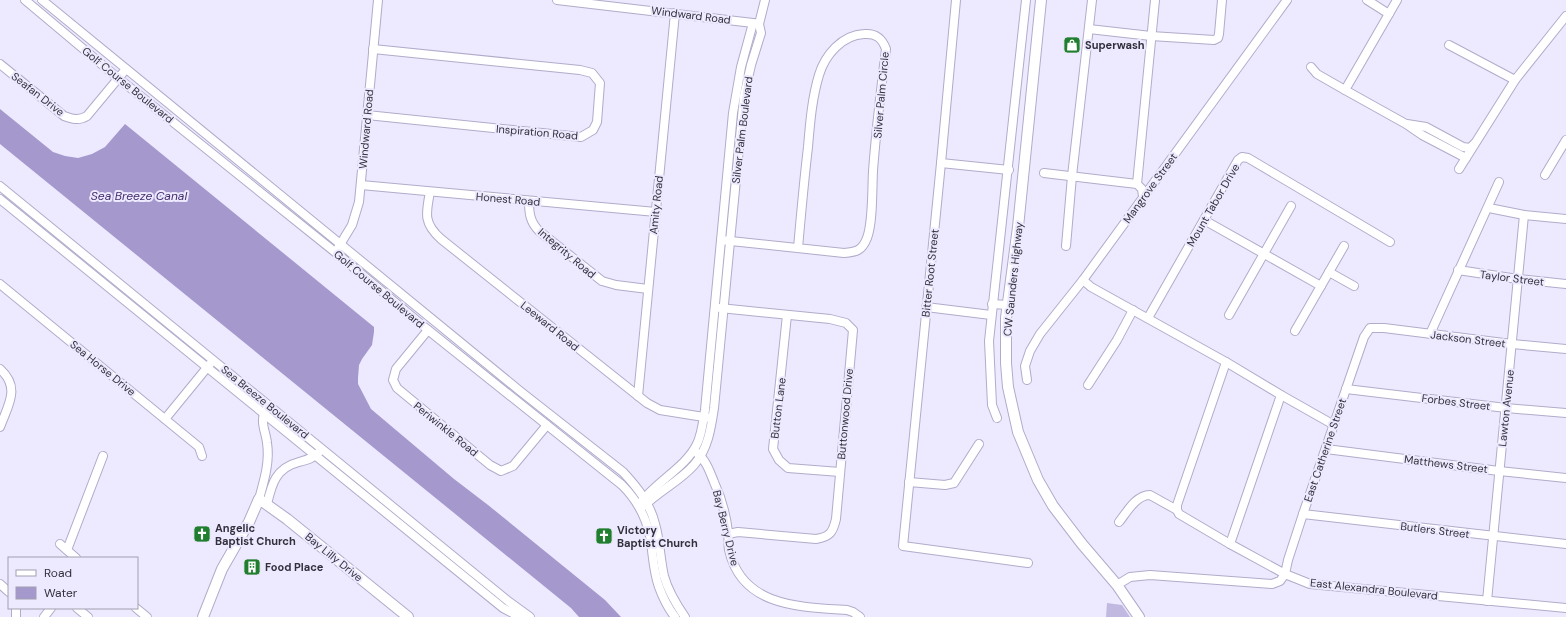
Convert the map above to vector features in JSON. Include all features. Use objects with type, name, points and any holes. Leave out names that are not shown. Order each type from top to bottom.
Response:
[{"type":"main road","name":"CW Saunders Highway","points":[[1041,0],[1018,227],[1008,305],[1006,363],[1008,387],[1012,411],[1026,453],[1038,480],[1053,506],[1082,544],[1117,585],[1139,617]]},
{"type":"main road","points":[[203,617],[222,569],[263,501]]},
{"type":"main road","name":"Bay Lilly Drive","points":[[263,501],[408,617]]},
{"type":"street","name":"Golf Course Boulevard","points":[[25,0],[118,78],[335,252],[428,330],[613,477],[630,493],[648,528],[653,564],[659,587],[666,604],[675,617]]},
{"type":"street","name":"Golf Course Boulevard","points":[[42,0],[514,386],[622,472],[646,500],[655,524],[664,576],[673,599],[684,617]]},
{"type":"street","name":"Windward Road","points":[[335,252],[341,244],[356,214],[361,185],[378,0]]},
{"type":"street","name":"Windward Road","points":[[557,0],[756,23]]},
{"type":"street","points":[[756,23],[765,0]]},
{"type":"street","name":"Bitter Root Street","points":[[956,0],[903,546],[1028,563]]},
{"type":"street","points":[[996,418],[992,405],[990,386],[992,304],[1009,170],[1026,0]]},
{"type":"street","points":[[1066,246],[1072,176],[1092,0]]},
{"type":"street","points":[[1137,184],[1155,0]]},
{"type":"street","points":[[1089,29],[1151,36],[1216,39],[1219,34],[1222,0]]},
{"type":"street","name":"Mangrove Street","points":[[1027,380],[1025,366],[1033,344],[1083,280],[1287,0]]},
{"type":"street","points":[[1367,0],[1389,14]]},
{"type":"street","points":[[1345,90],[1397,0]]},
{"type":"street","name":"Amity Road","points":[[638,396],[675,13]]},
{"type":"street","points":[[1459,169],[1515,80],[1566,16]]},
{"type":"street","name":"Silver Palm Boulevard","points":[[646,500],[693,466],[700,456],[709,436],[708,418],[715,308],[733,113],[741,67],[756,23]]},
{"type":"street","name":"Silver Palm Boulevard","points":[[639,508],[693,451],[708,418],[724,308],[744,96],[750,65],[761,33],[756,23]]},
{"type":"street","name":"Silver Palm Circle","points":[[721,240],[844,253],[855,252],[862,247],[867,238],[870,226],[886,49],[882,39],[875,34],[854,35],[839,42],[819,74],[812,110],[798,248]]},
{"type":"street","points":[[1449,45],[1515,80]]},
{"type":"street","name":"Inspiration Road","points":[[367,115],[581,137],[593,130],[597,122],[600,83],[592,73],[580,70],[373,49]]},
{"type":"street","name":"Seafan Drive","points":[[0,64],[64,116],[72,119],[82,119],[87,116],[126,68]]},
{"type":"street","points":[[1311,67],[1317,74],[1406,124],[1422,135],[1466,158]]},
{"type":"street","points":[[1019,74],[1033,75]]},
{"type":"street","points":[[1014,115],[1029,116]]},
{"type":"street","points":[[1406,124],[1426,127],[1463,147],[1470,148],[1475,144]]},
{"type":"street","points":[[1545,174],[1564,149],[1566,140]]},
{"type":"street","points":[[1012,143],[1026,144]]},
{"type":"street","name":"Mount Tabor Drive","points":[[1148,318],[1238,160],[1245,157],[1390,242]]},
{"type":"street","points":[[941,163],[1009,170]]},
{"type":"street","points":[[1044,173],[1137,184],[1142,190],[1143,196]]},
{"type":"street","points":[[1430,334],[1458,270],[1489,208],[1499,182]]},
{"type":"street","name":"Honest Road","points":[[361,185],[656,212]]},
{"type":"street","name":"Sea Breeze Boulevard","points":[[0,186],[269,406],[319,452],[503,608],[520,617]]},
{"type":"street","name":"Leeward Road","points":[[430,192],[427,219],[432,230],[638,396],[654,407],[660,410],[708,418]]},
{"type":"street","name":"Sea Breeze Boulevard","points":[[0,199],[264,414],[319,452],[530,617]]},
{"type":"street","name":"Integrity Road","points":[[529,201],[530,217],[533,225],[598,279],[611,284],[648,289]]},
{"type":"street","points":[[1229,315],[1291,206]]},
{"type":"street","points":[[1489,208],[1524,215],[1566,219]]},
{"type":"street","name":"Lawton Avenue","points":[[1487,601],[1524,215]]},
{"type":"street","points":[[1204,220],[1321,286]]},
{"type":"street","points":[[1295,331],[1344,246]]},
{"type":"street","name":"Taylor Street","points":[[1458,270],[1518,279],[1566,284]]},
{"type":"street","points":[[1330,272],[1354,286]]},
{"type":"street","points":[[1083,280],[1091,287],[1226,362],[1334,425]]},
{"type":"street","name":"Sea Horse Drive","points":[[0,284],[165,419],[199,448],[202,456]]},
{"type":"street","points":[[992,304],[1008,305]]},
{"type":"street","name":"Buttonwood Drive","points":[[715,308],[830,319],[846,323],[853,330],[836,519],[833,532],[825,538],[816,539],[738,532],[728,534]]},
{"type":"street","points":[[926,308],[992,315]]},
{"type":"street","points":[[1088,385],[1117,340],[1133,310]]},
{"type":"street","name":"Button Lane","points":[[788,315],[773,449],[779,460],[788,468],[840,472]]},
{"type":"street","name":"Jackson Street","points":[[1370,328],[1566,349]]},
{"type":"street","name":"East Catherine Street","points":[[1285,574],[1288,560],[1346,389],[1364,337],[1370,328]]},
{"type":"street","name":"Periwinkle Road","points":[[428,330],[396,369],[393,380],[397,388],[490,465],[501,471],[513,466],[547,425]]},
{"type":"street","points":[[165,419],[214,361]]},
{"type":"street","points":[[1177,510],[1177,505],[1226,362]]},
{"type":"street","points":[[0,369],[9,378],[12,389],[0,427]]},
{"type":"street","name":"Forbes Street","points":[[1346,389],[1566,414]]},
{"type":"street","points":[[1230,544],[1281,395]]},
{"type":"street","points":[[264,414],[269,406]]},
{"type":"street","name":"Sea Breeze Boulevard","points":[[263,501],[268,455],[262,421],[264,414]]},
{"type":"street","points":[[909,482],[945,485],[954,483],[979,444]]},
{"type":"street","name":"Matthews Street","points":[[1326,449],[1566,478]]},
{"type":"street","name":"Bay Berry Drive","points":[[693,451],[700,456],[706,464],[717,488],[726,520],[729,550],[736,569],[743,581],[758,593],[794,606],[847,610],[860,617]]},
{"type":"street","points":[[263,501],[275,479],[287,467],[319,452]]},
{"type":"street","points":[[67,550],[103,456]]},
{"type":"street","points":[[265,474],[275,479]]},
{"type":"street","name":"East Alexandra Boulevard","points":[[1119,522],[1140,497],[1150,495],[1177,510],[1179,514],[1230,544],[1285,574],[1310,584],[1566,608]]},
{"type":"street","name":"Butlers Street","points":[[1304,514],[1493,537],[1566,544]]},
{"type":"street","points":[[60,544],[75,557]]},
{"type":"street","points":[[1117,585],[1130,577],[1150,575],[1272,584],[1280,581],[1285,574]]},
{"type":"street","points":[[0,584],[8,591]]},
{"type":"street","points":[[44,617],[50,609]]},
{"type":"street","points":[[78,609],[88,617]]},
{"type":"street","points":[[137,609],[147,617]]},
{"type":"shaded area","points":[[1107,603],[1122,605],[1130,617],[1106,617]]},
{"type":"water","name":"Sea Breeze Canal","points":[[0,109],[53,152],[78,158],[92,154],[105,147],[125,124],[374,327],[372,345],[359,365],[358,378],[358,384],[371,409],[454,479],[605,600],[621,617],[579,617],[571,608],[0,144]]},
{"type":"place","name":"Superwash","points":[[1072,45]]},
{"type":"place","name":"Angelic Baptist Church","points":[[202,534]]},
{"type":"place","name":"Victory Baptist Church","points":[[604,536]]},
{"type":"place","name":"Food Place","points":[[252,567]]}]
